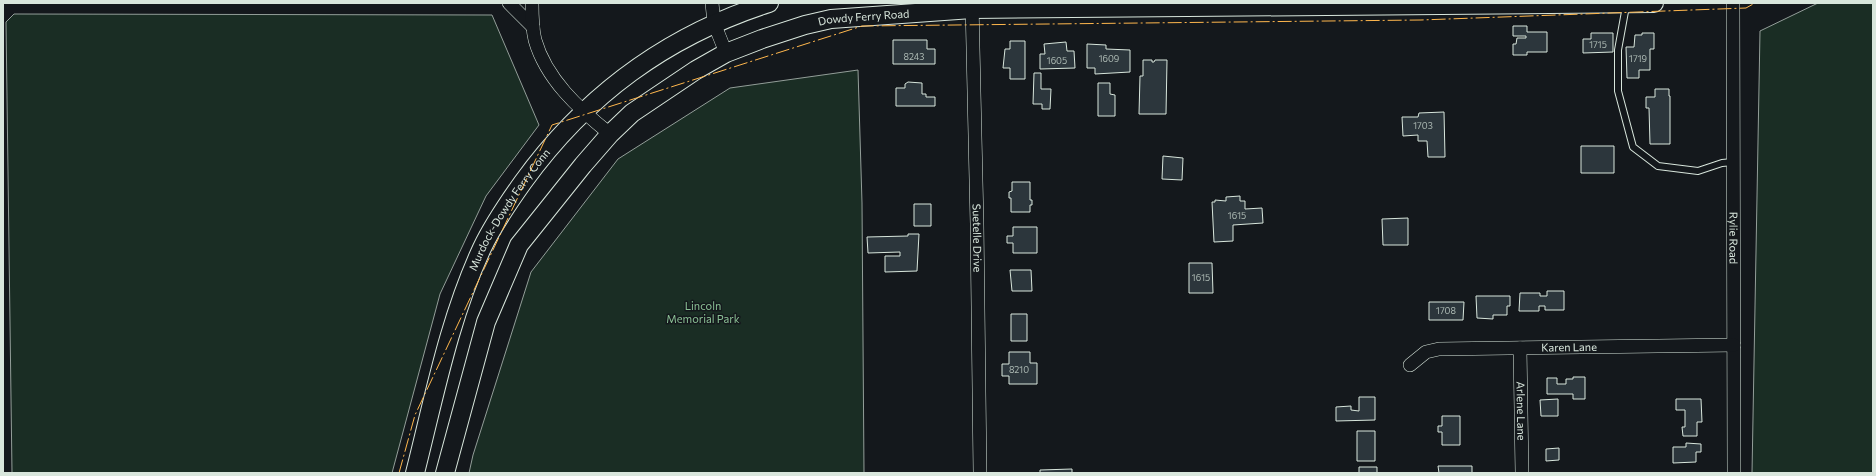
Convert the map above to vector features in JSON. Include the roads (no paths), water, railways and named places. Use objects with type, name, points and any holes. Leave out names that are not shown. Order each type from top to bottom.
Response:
[{"type":"main road","name":"Murdock-Dowdy Ferry Conn","points":[[414,473],[454,319],[482,247],[511,200],[535,166],[554,141],[583,112],[644,62],[663,50],[714,23],[769,3]]},
{"type":"main road","name":"Dowdy Ferry Road","points":[[726,53],[805,24],[831,19],[972,6],[1654,3]]},
{"type":"main road","points":[[445,473],[486,322],[519,245],[610,134],[632,113],[696,70],[726,53]]},
{"type":"main road","points":[[423,442],[451,451]]},
{"type":"street","points":[[509,3],[533,28]]},
{"type":"street","points":[[532,3],[535,39],[543,59],[557,83],[583,112],[610,134]]},
{"type":"street","points":[[712,3],[714,23],[726,53]]},
{"type":"street","name":"Rylie Road","points":[[1733,3],[1734,473]]},
{"type":"street","name":"Suetelle Drive","points":[[972,6],[977,224],[980,473]]},
{"type":"street","name":"Karen Lane","points":[[1410,365],[1426,352],[1439,349],[1734,345]]},
{"type":"street","name":"Arlene Lane","points":[[1520,348],[1522,473]]},
{"type":"lane","points":[[1627,4],[1618,50],[1618,91],[1633,147],[1658,166],[1698,171],[1722,163],[1733,162]]},
{"type":"park label","name":"Lincoln Memorial Park","points":[[703,312]]}]
